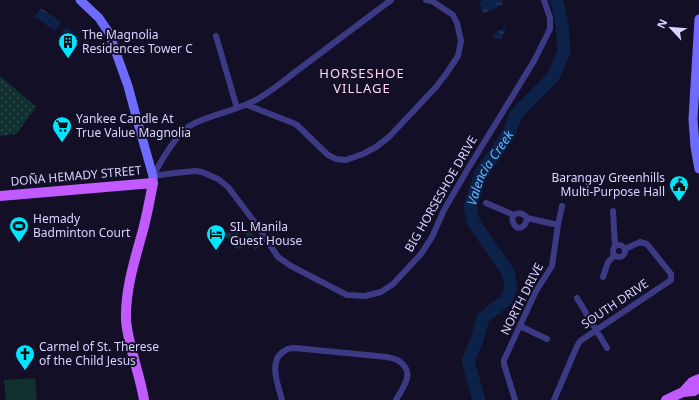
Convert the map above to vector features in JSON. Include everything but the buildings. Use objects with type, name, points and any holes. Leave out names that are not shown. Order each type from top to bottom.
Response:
[{"type":"main road","points":[[80,0],[99,18],[109,32],[128,86],[153,179],[148,209],[132,270],[126,311],[130,341],[144,400]]},
{"type":"main road","points":[[699,20],[693,119],[695,147],[699,169]]},
{"type":"main road","name":"DOÑA HEMADY STREET","points":[[0,196],[153,179]]},
{"type":"main road","points":[[683,392],[692,382],[699,379]]},
{"type":"main road","points":[[666,400],[683,392],[694,391],[699,388]]},
{"type":"street","points":[[153,179],[164,157],[183,132],[192,124],[246,105],[261,97],[391,0]]},
{"type":"street","points":[[246,105],[297,125],[328,155],[336,159],[346,160],[376,148],[389,137],[419,106],[443,78],[458,56],[461,41],[457,23],[453,15],[432,1],[426,0]]},
{"type":"street","name":"BIG HORSESHOE DRIVE","points":[[153,179],[175,172],[195,171],[218,178],[228,187],[278,257],[291,266],[347,295],[365,296],[381,292],[393,284],[421,254],[469,166],[534,61],[550,29],[550,18],[544,0]]},
{"type":"street","points":[[216,36],[237,108]]},
{"type":"street","points":[[486,203],[514,215],[521,213],[527,218],[558,225]]},
{"type":"street","name":"NORTH DRIVE","points":[[515,400],[504,360],[536,291],[552,266],[562,206]]},
{"type":"street","points":[[612,211],[615,246],[612,249],[612,253],[617,258],[624,256],[624,248],[620,245],[615,246]]},
{"type":"street","points":[[514,215],[512,218],[513,222],[520,228],[524,226],[527,218]]},
{"type":"street","name":"SOUTH DRIVE","points":[[554,400],[580,341],[671,280],[671,274],[647,244],[640,242],[624,248]]},
{"type":"street","points":[[603,277],[608,262],[614,256]]},
{"type":"street","points":[[577,298],[607,348]]},
{"type":"street","points":[[520,326],[547,339]]},
{"type":"street","points":[[282,400],[275,368],[279,356],[286,350],[295,348],[387,357],[399,361],[406,368],[408,374],[407,380],[396,400]]},
{"type":"green space","points":[[0,76],[36,107],[16,134],[0,136]]},
{"type":"green space","points":[[234,229],[247,244],[240,249],[235,248],[225,235]]},
{"type":"green space","points":[[246,229],[249,229],[261,246],[255,250],[245,233]]},
{"type":"green space","points":[[35,378],[37,400],[6,400],[4,380]]},
{"type":"water","points":[[483,0],[502,0],[503,4],[483,14],[479,3]]},
{"type":"water","points":[[41,8],[61,22],[55,31],[35,16]]},
{"type":"water","points":[[66,27],[80,38],[72,48],[58,38]]},
{"type":"water","points":[[506,28],[501,40],[493,37],[497,32]]},
{"type":"water","points":[[234,231],[242,243],[237,246],[229,235]]},
{"type":"waterway","name":"Valencia Creek","points":[[479,400],[468,361],[477,340],[483,318],[506,300],[511,287],[508,272],[474,223],[470,207],[480,175],[509,133],[516,114],[553,77],[564,52],[562,24],[556,0]]},
{"type":"place","name":"The Magnolia Residences Tower C","points":[[68,59]]},
{"type":"place","name":"Yankee Candle At True Value Magnolia","points":[[62,143]]},
{"type":"place","name":"Barangay Greenhills Multi-Purpose Hall","points":[[679,202]]},
{"type":"place","name":"Hemady Badminton Court","points":[[19,243]]},
{"type":"place","name":"SIL Manila Guest House","points":[[216,251]]},
{"type":"place","name":"Carmel of St. Therese of the Child Jesus","points":[[25,371]]},
{"type":"district","name":"HORSESHOE VILLAGE","points":[[362,80]]}]
